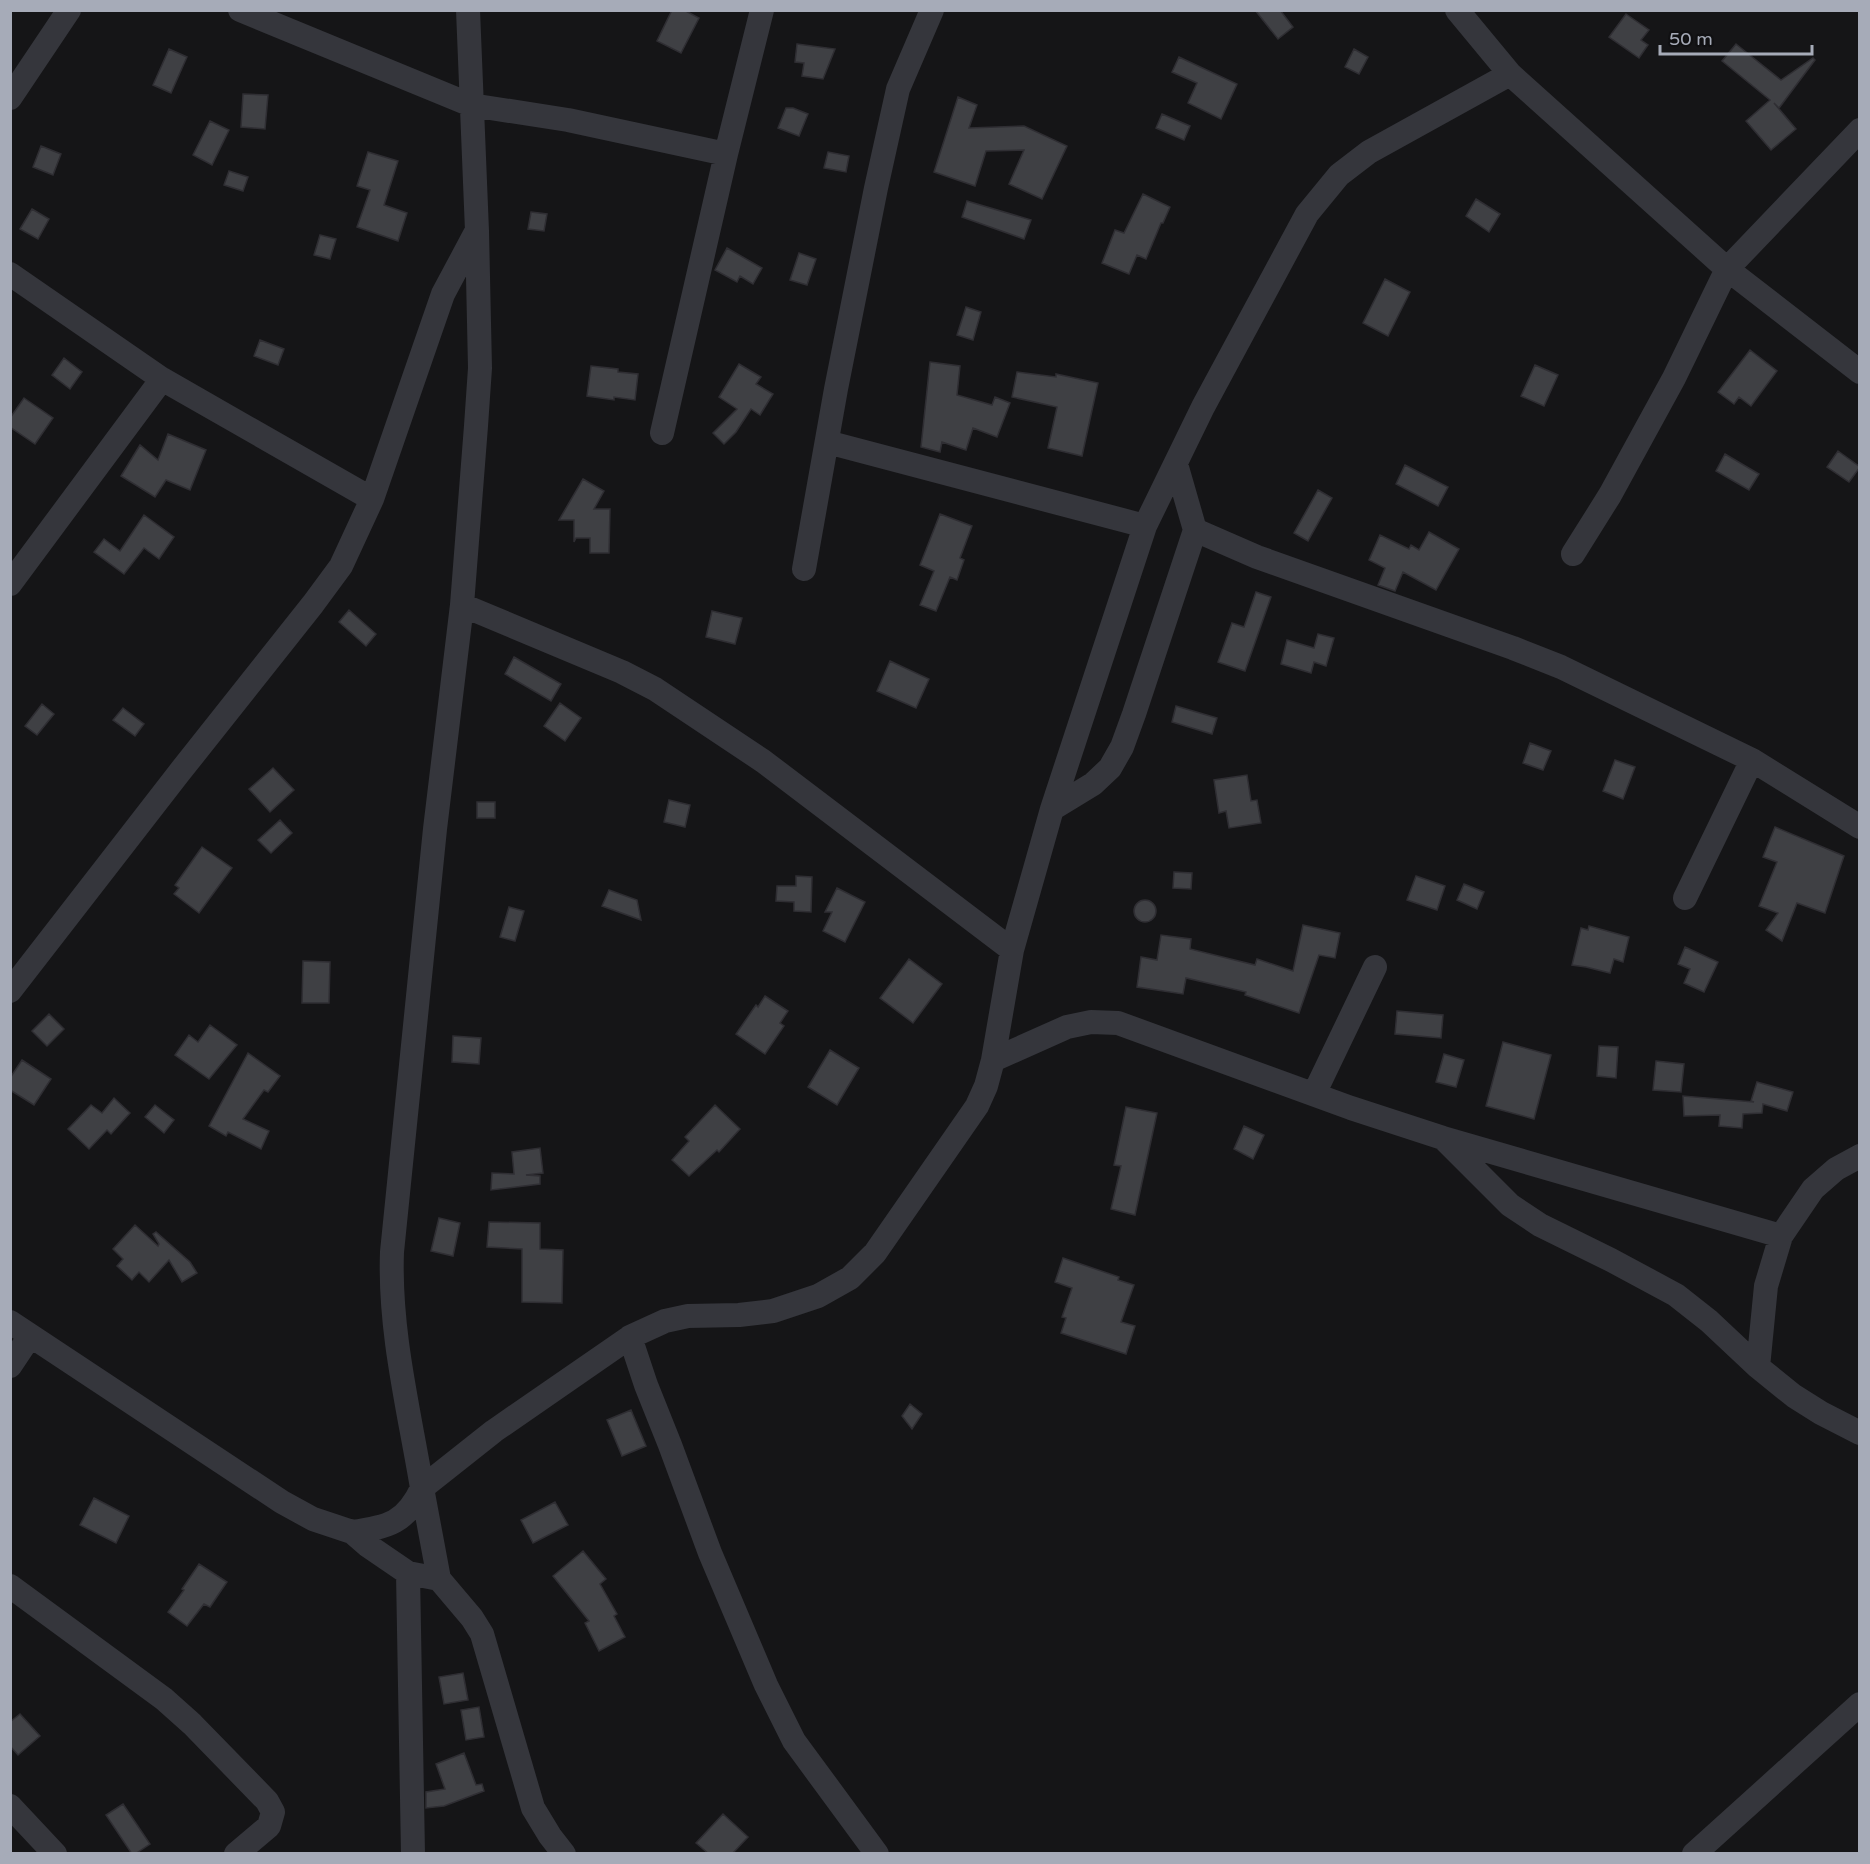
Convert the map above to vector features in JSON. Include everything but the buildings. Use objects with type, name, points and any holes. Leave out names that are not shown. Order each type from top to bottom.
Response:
[{"type":"street","points":[[10,98],[69,10]]},
{"type":"street","points":[[240,10],[471,105],[568,120],[726,154]]},
{"type":"street","points":[[468,10],[480,368],[462,605],[435,829],[392,1252],[391,1285],[395,1325],[438,1579],[472,1618],[482,1634],[532,1808],[564,1854]]},
{"type":"street","points":[[662,432],[726,154],[762,10]]},
{"type":"street","points":[[804,569],[876,188],[898,89],[932,10]]},
{"type":"street","points":[[1457,10],[1510,74],[1727,269],[1860,372]]},
{"type":"street","points":[[352,1532],[375,1529],[399,1519],[415,1504],[422,1488],[494,1431],[630,1337],[665,1321],[688,1316],[739,1315],[773,1311],[818,1296],[850,1278],[875,1253],[977,1106],[986,1086],[993,1060],[1012,950],[1052,809],[1145,526],[1203,407],[1307,214],[1339,175],[1369,152],[1510,74]]},
{"type":"street","points":[[1573,554],[1610,495],[1674,378],[1727,269],[1860,130]]},
{"type":"street","points":[[10,991],[341,566],[372,499],[443,294],[477,231]]},
{"type":"street","points":[[10,274],[162,379],[372,499]]},
{"type":"street","points":[[10,584],[162,379]]},
{"type":"street","points":[[827,442],[1145,526]]},
{"type":"street","points":[[1052,809],[1093,784],[1110,768],[1122,747],[1195,530],[1176,464]]},
{"type":"street","points":[[1195,530],[1257,557],[1561,667],[1752,760],[1860,827]]},
{"type":"street","points":[[462,605],[622,672],[655,689],[763,761],[1012,950]]},
{"type":"street","points":[[1685,898],[1752,760]]},
{"type":"street","points":[[1314,1094],[1375,967]]},
{"type":"street","points":[[993,1060],[1067,1027],[1091,1022],[1118,1023],[1351,1108],[1443,1138],[1781,1236]]},
{"type":"street","points":[[1443,1138],[1510,1205],[1540,1225],[1676,1295],[1794,1396],[1860,1433]]},
{"type":"street","points":[[1758,1367],[1766,1286],[1781,1236],[1813,1189],[1836,1169],[1860,1156]]},
{"type":"street","points":[[10,1322],[282,1502],[313,1519],[352,1532],[408,1573],[438,1579]]},
{"type":"street","points":[[10,1366],[30,1336]]},
{"type":"street","points":[[630,1337],[710,1553],[771,1694],[794,1741],[877,1854]]},
{"type":"street","points":[[408,1573],[413,1854]]},
{"type":"street","points":[[10,1586],[164,1699],[192,1724],[267,1801],[273,1812],[269,1826],[237,1854]]},
{"type":"street","points":[[1694,1854],[1860,1704]]},
{"type":"street","points":[[10,1806],[55,1854]]}]
